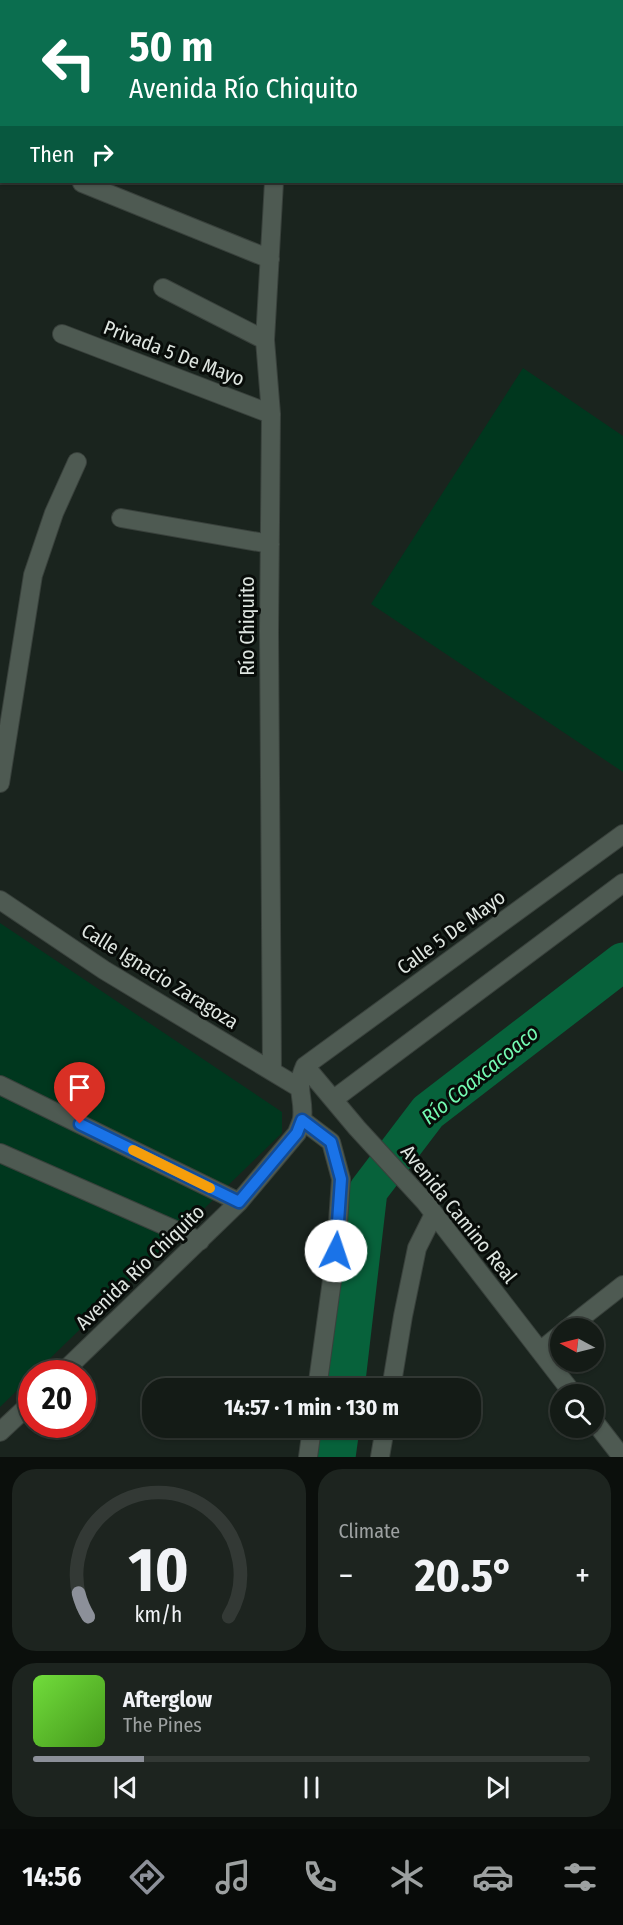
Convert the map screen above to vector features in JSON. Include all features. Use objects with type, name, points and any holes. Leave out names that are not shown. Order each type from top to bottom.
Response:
[{"type":"street","points":[[82,183],[270,259]]},
{"type":"street","name":"Río Chiquito","points":[[272,183],[265,340],[271,414],[272,1070]]},
{"type":"street","points":[[163,288],[265,340]]},
{"type":"street","name":"Privada 5 De Mayo","points":[[62,334],[271,414]]},
{"type":"street","points":[[0,783],[33,575],[54,513],[77,462]]},
{"type":"street","points":[[121,518],[270,544]]},
{"type":"street","name":"Calle 5 De Mayo","points":[[305,1066],[623,834]]},
{"type":"street","points":[[334,1099],[623,883]]},
{"type":"street","name":"Calle Ignacio Zaragoza","points":[[0,900],[104,970],[298,1087]]},
{"type":"street","points":[[305,1066],[298,1087],[302,1103],[302,1120],[331,1142],[341,1179],[336,1251],[319,1378]]},
{"type":"street","name":"Avenida Camino Real","points":[[305,1066],[429,1208],[566,1384]]},
{"type":"street","points":[[0,1084],[239,1202]]},
{"type":"street","name":"Avenida Río Chiquito","points":[[76,1360],[239,1202],[297,1133],[302,1120]]},
{"type":"street","points":[[0,1153],[200,1241]]},
{"type":"street","points":[[393,1378],[417,1248],[429,1208]]},
{"type":"street","points":[[581,1318],[623,1285]]},
{"type":"street","points":[[540,1351],[550,1343]]},
{"type":"street","points":[[0,1432],[18,1415]]},
{"type":"street","points":[[604,1434],[622,1457]]},
{"type":"street","points":[[308,1457],[311,1438]]},
{"type":"street","points":[[380,1457],[383,1438]]},
{"type":"green space","points":[[523,368],[623,436],[623,772],[371,604]]},
{"type":"green space","points":[[0,923],[282,1112],[282,1133],[48,1360],[18,1360],[18,1390],[0,1407]]},
{"type":"waterway","name":"Río Coaxcacoaco","points":[[346,1378],[368,1191],[428,1112],[623,962]]},
{"type":"waterway","name":"Río Coaxcacoaco","points":[[336,1457],[339,1438]]},
{"type":"slow traffic","points":[[133,1150],[210,1188]]},
{"type":"route","points":[[80,1124],[239,1202],[297,1133],[302,1120],[331,1142],[341,1179],[336,1251]]}]
